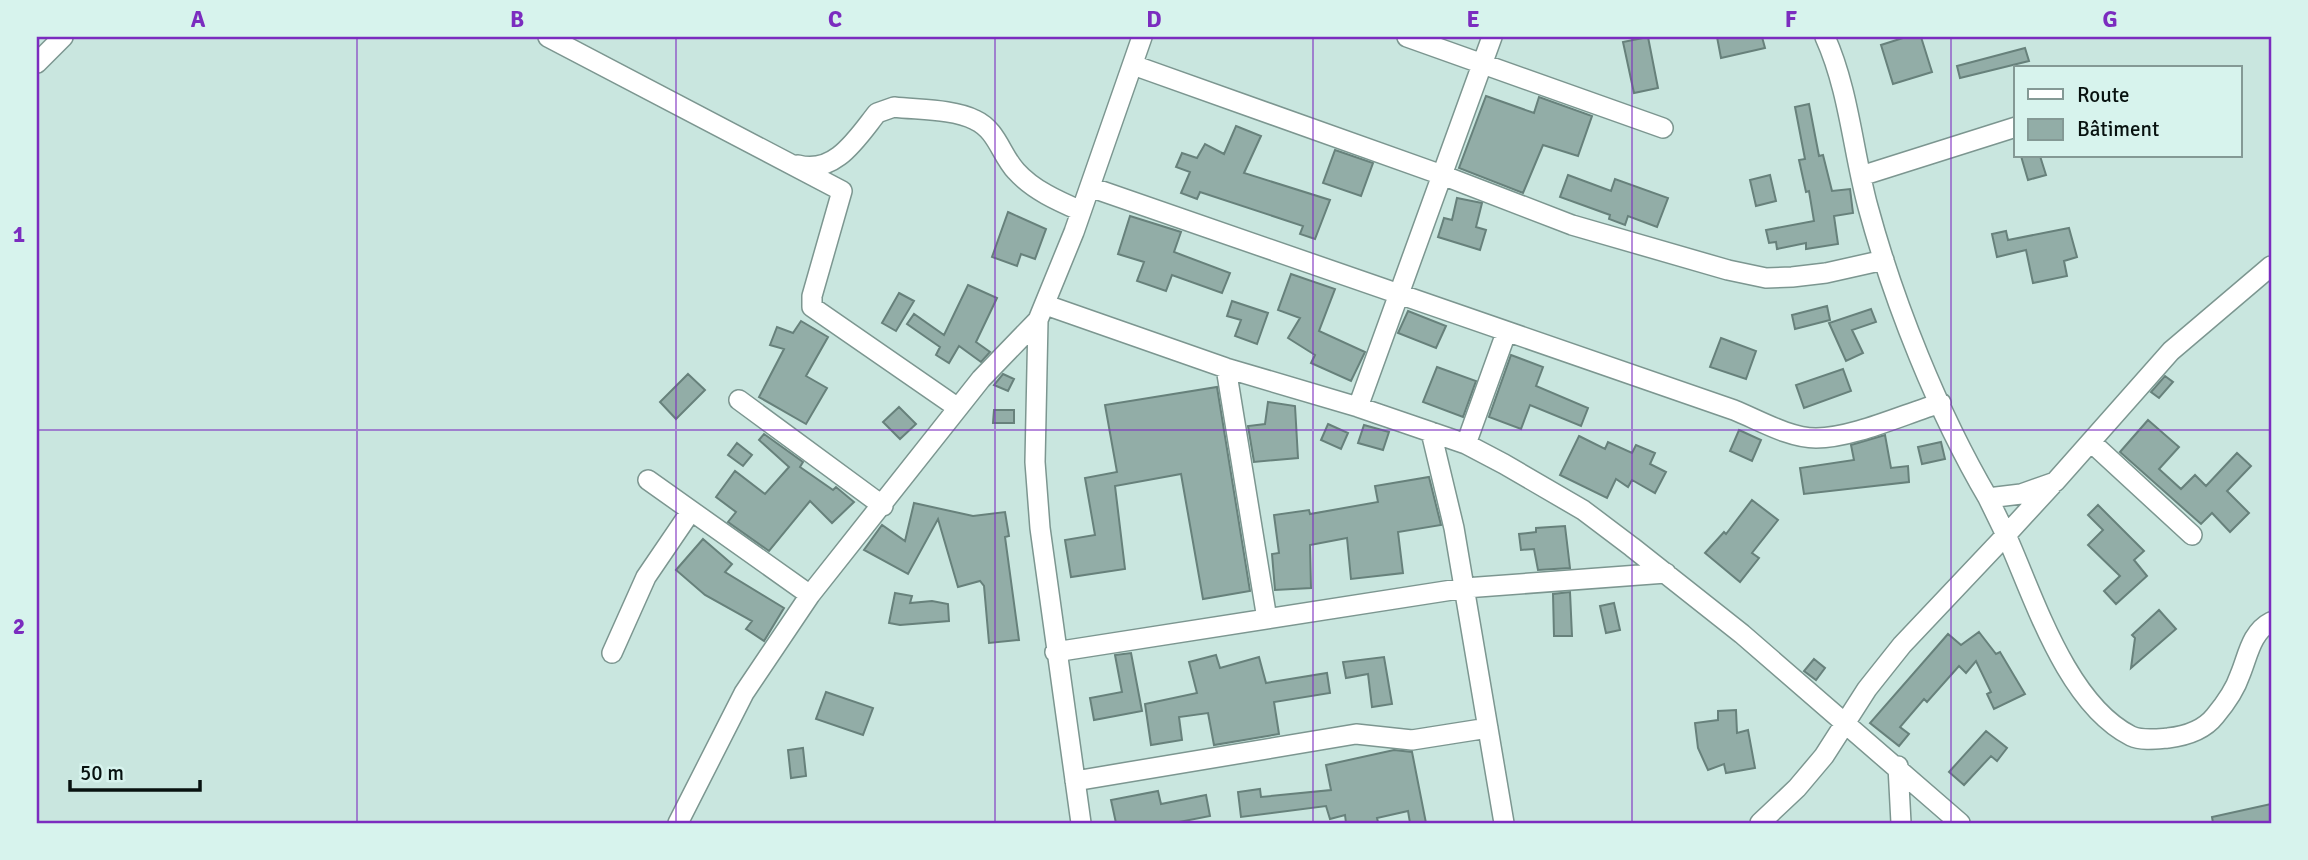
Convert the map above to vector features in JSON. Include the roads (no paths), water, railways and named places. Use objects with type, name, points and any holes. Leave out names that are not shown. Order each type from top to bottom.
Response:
[{"type":"street","points":[[37,63],[63,37]]},
{"type":"street","points":[[548,37],[842,191],[812,296],[813,307],[958,408]]},
{"type":"street","points":[[1081,823],[1055,652],[1035,462],[1042,312],[1143,37]]},
{"type":"street","points":[[1407,37],[1663,128]]},
{"type":"street","points":[[1358,407],[1492,37]]},
{"type":"street","points":[[1825,37],[1844,97],[1861,176],[1884,260],[1941,403],[2006,535],[2054,645],[2094,706],[2133,737],[2178,737],[2197,731],[2212,720],[2240,677],[2251,644],[2263,626],[2271,622]]},
{"type":"street","points":[[1133,65],[1442,174],[1572,226],[1639,247],[1766,278],[1826,273],[1884,260]]},
{"type":"street","points":[[784,161],[810,168],[827,165],[839,157],[877,113],[885,109],[894,107],[952,115],[974,119],[987,128],[1014,170],[1032,186],[1081,211]]},
{"type":"street","points":[[1861,176],[2014,128]]},
{"type":"street","points":[[1090,187],[1734,410],[1797,435],[1814,438],[1835,436],[1941,403]]},
{"type":"street","points":[[1760,823],[1797,788],[1824,756],[1902,645],[2055,482],[2171,351],[2271,266]]},
{"type":"street","points":[[678,823],[744,693],[810,595],[958,408],[1042,312]]},
{"type":"street","points":[[1042,312],[1358,407],[1466,444],[1583,510],[1666,573],[1898,766],[1960,823]]},
{"type":"street","points":[[1466,444],[1506,333]]},
{"type":"street","points":[[1226,368],[1267,619]]},
{"type":"street","points":[[739,400],[883,506]]},
{"type":"street","points":[[1431,432],[1465,588],[1504,823]]},
{"type":"street","points":[[2091,442],[2192,535]]},
{"type":"street","points":[[648,480],[810,595]]},
{"type":"street","points":[[1988,498],[2021,494],[2055,482]]},
{"type":"street","points":[[612,653],[646,577],[691,511]]},
{"type":"street","points":[[1055,652],[1465,588],[1666,573]]},
{"type":"street","points":[[1075,781],[1356,734],[1412,740],[1488,728]]},
{"type":"street","points":[[1898,766],[1900,823]]}]
